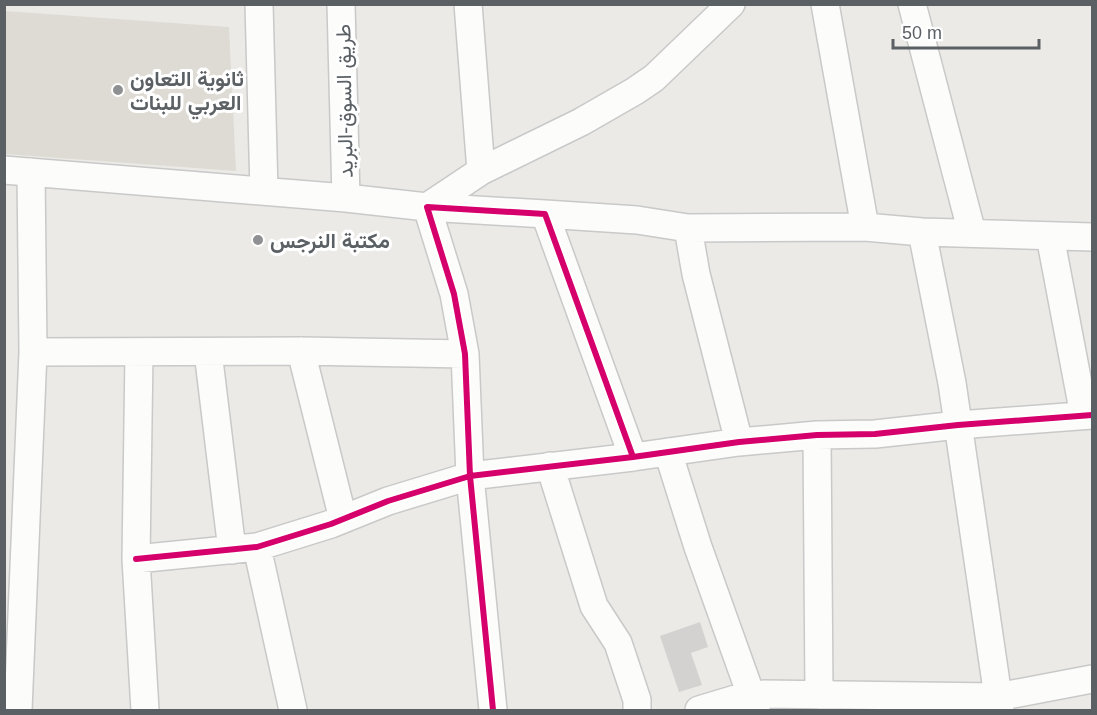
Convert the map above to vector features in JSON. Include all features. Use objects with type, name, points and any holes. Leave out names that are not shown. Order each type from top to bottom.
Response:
[{"type":"street","points":[[259,4],[264,191]]},
{"type":"street","name":"طريق السوق-البريد","points":[[341,4],[346,198]]},
{"type":"street","points":[[468,4],[481,171]]},
{"type":"street","points":[[825,4],[865,227]]},
{"type":"street","points":[[912,4],[972,234]]},
{"type":"street","points":[[427,207],[481,171],[581,122],[654,78],[724,7]]},
{"type":"street","points":[[4,170],[346,198],[427,207],[638,220],[688,228],[865,227],[922,232],[1092,237]]},
{"type":"street","points":[[18,711],[16,486],[33,352],[32,172]]},
{"type":"street","points":[[427,207],[454,294],[465,354],[470,476],[492,711]]},
{"type":"street","points":[[544,214],[633,457]]},
{"type":"street","points":[[688,228],[696,274],[739,442]]},
{"type":"street","points":[[922,232],[952,383],[998,704]]},
{"type":"street","points":[[136,559],[244,548],[343,519],[388,501],[470,476],[739,442],[817,435],[875,434],[958,424],[1088,415],[1050,236]]},
{"type":"street","points":[[33,352],[300,351],[465,354]]},
{"type":"street","points":[[300,351],[343,519]]},
{"type":"street","points":[[208,352],[244,548],[292,711]]},
{"type":"street","points":[[139,353],[136,559],[145,711]]},
{"type":"street","points":[[817,435],[819,695]]},
{"type":"street","points":[[668,452],[698,547],[754,702]]},
{"type":"street","points":[[549,466],[594,606],[618,643],[637,700],[637,711]]},
{"type":"street","points":[[699,711],[819,695],[998,704],[1092,678]]},
{"type":"shaded area","name":"ثانوية التعاون العربي للبنات","points":[[5,11],[229,27],[236,171],[5,154]]},
{"type":"building","points":[[700,622],[708,647],[691,653],[702,685],[679,692],[660,636]]},
{"type":"cycle path","points":[[493,710],[470,476],[465,354],[454,294],[427,207],[545,214],[633,457]]},
{"type":"cycle path","points":[[136,559],[257,547],[331,524],[388,501],[470,476],[739,442],[817,435],[875,434],[1092,415]]},
{"type":"place","name":"ثانوية التعاون العربي للبنات","points":[[118,90]]},
{"type":"place","name":"مكتبة النرجس","points":[[258,240]]}]
